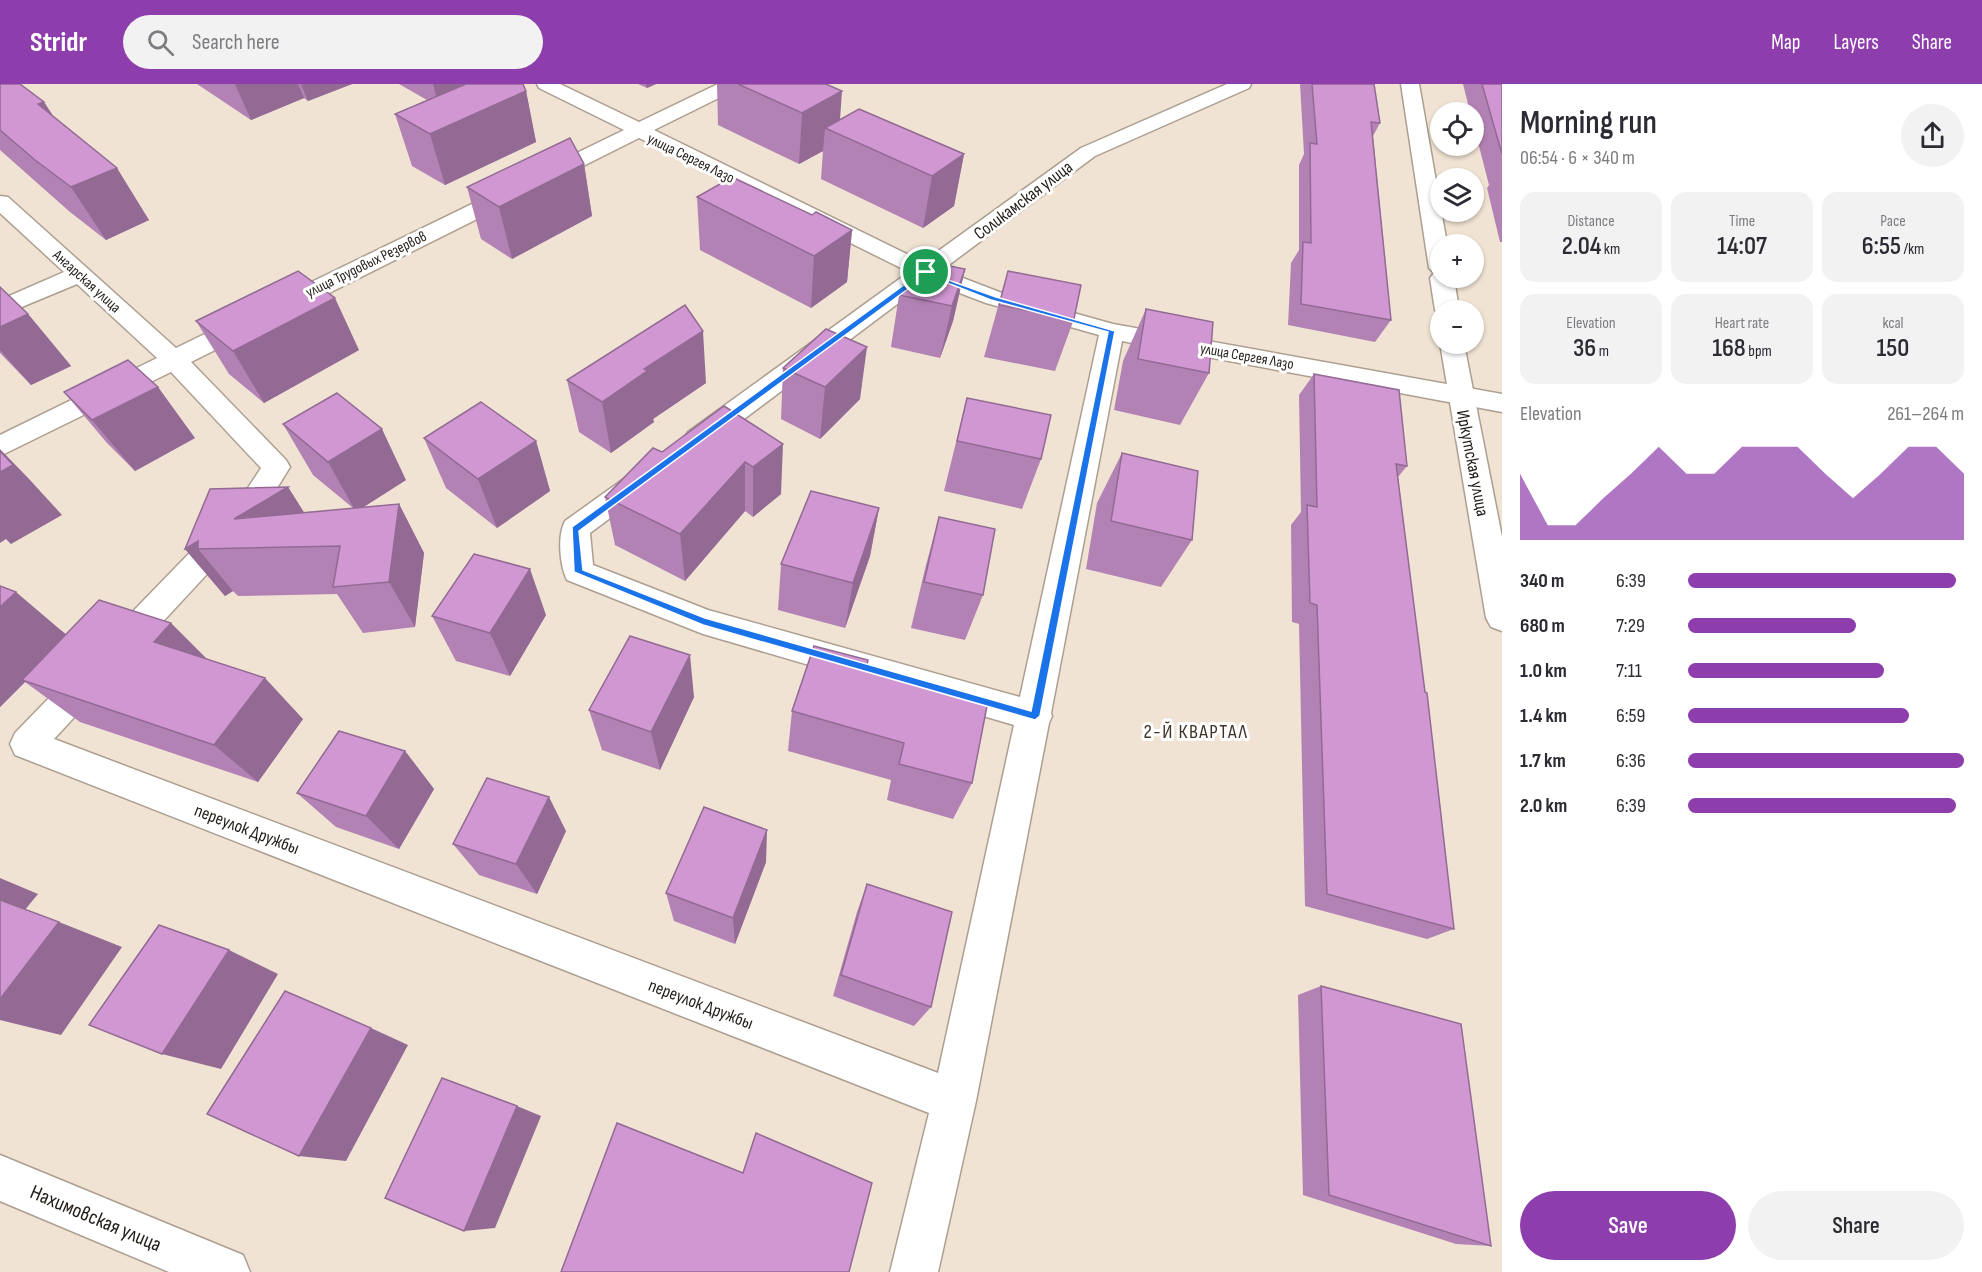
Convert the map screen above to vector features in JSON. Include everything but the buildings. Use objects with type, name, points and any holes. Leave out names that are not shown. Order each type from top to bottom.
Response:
[{"type":"street","name":"улица Сергея Лазо","points":[[546,84],[636,131],[926,272],[994,298],[1112,331],[1502,403]]},
{"type":"street","name":"улица Трудовых Резервов","points":[[0,446],[732,84]]},
{"type":"street","name":"Соликамская улица","points":[[1035,716],[703,621],[578,572],[575,530],[1088,152],[1242,84]]},
{"type":"street","points":[[1410,84],[1434,234]]},
{"type":"street","name":"Ангарская улица","points":[[0,202],[173,359]]},
{"type":"street","points":[[0,309],[80,274]]},
{"type":"street","points":[[914,1272],[954,1101],[1035,716],[1112,331]]},
{"type":"street","name":"Иркутская улица","points":[[1454,354],[1502,618]]},
{"type":"street","name":"переулок Дружбы","points":[[173,359],[276,467],[248,511],[27,744],[954,1101]]},
{"type":"street","name":"Нахимовская улица","points":[[0,1178],[226,1272]]},
{"type":"district","name":"2-Й КВАРТАЛ","points":[[1196,731]]},
{"type":"route","points":[[926,272],[994,298],[1112,331],[1035,716],[703,621],[578,572],[575,530],[926,272]]}]
